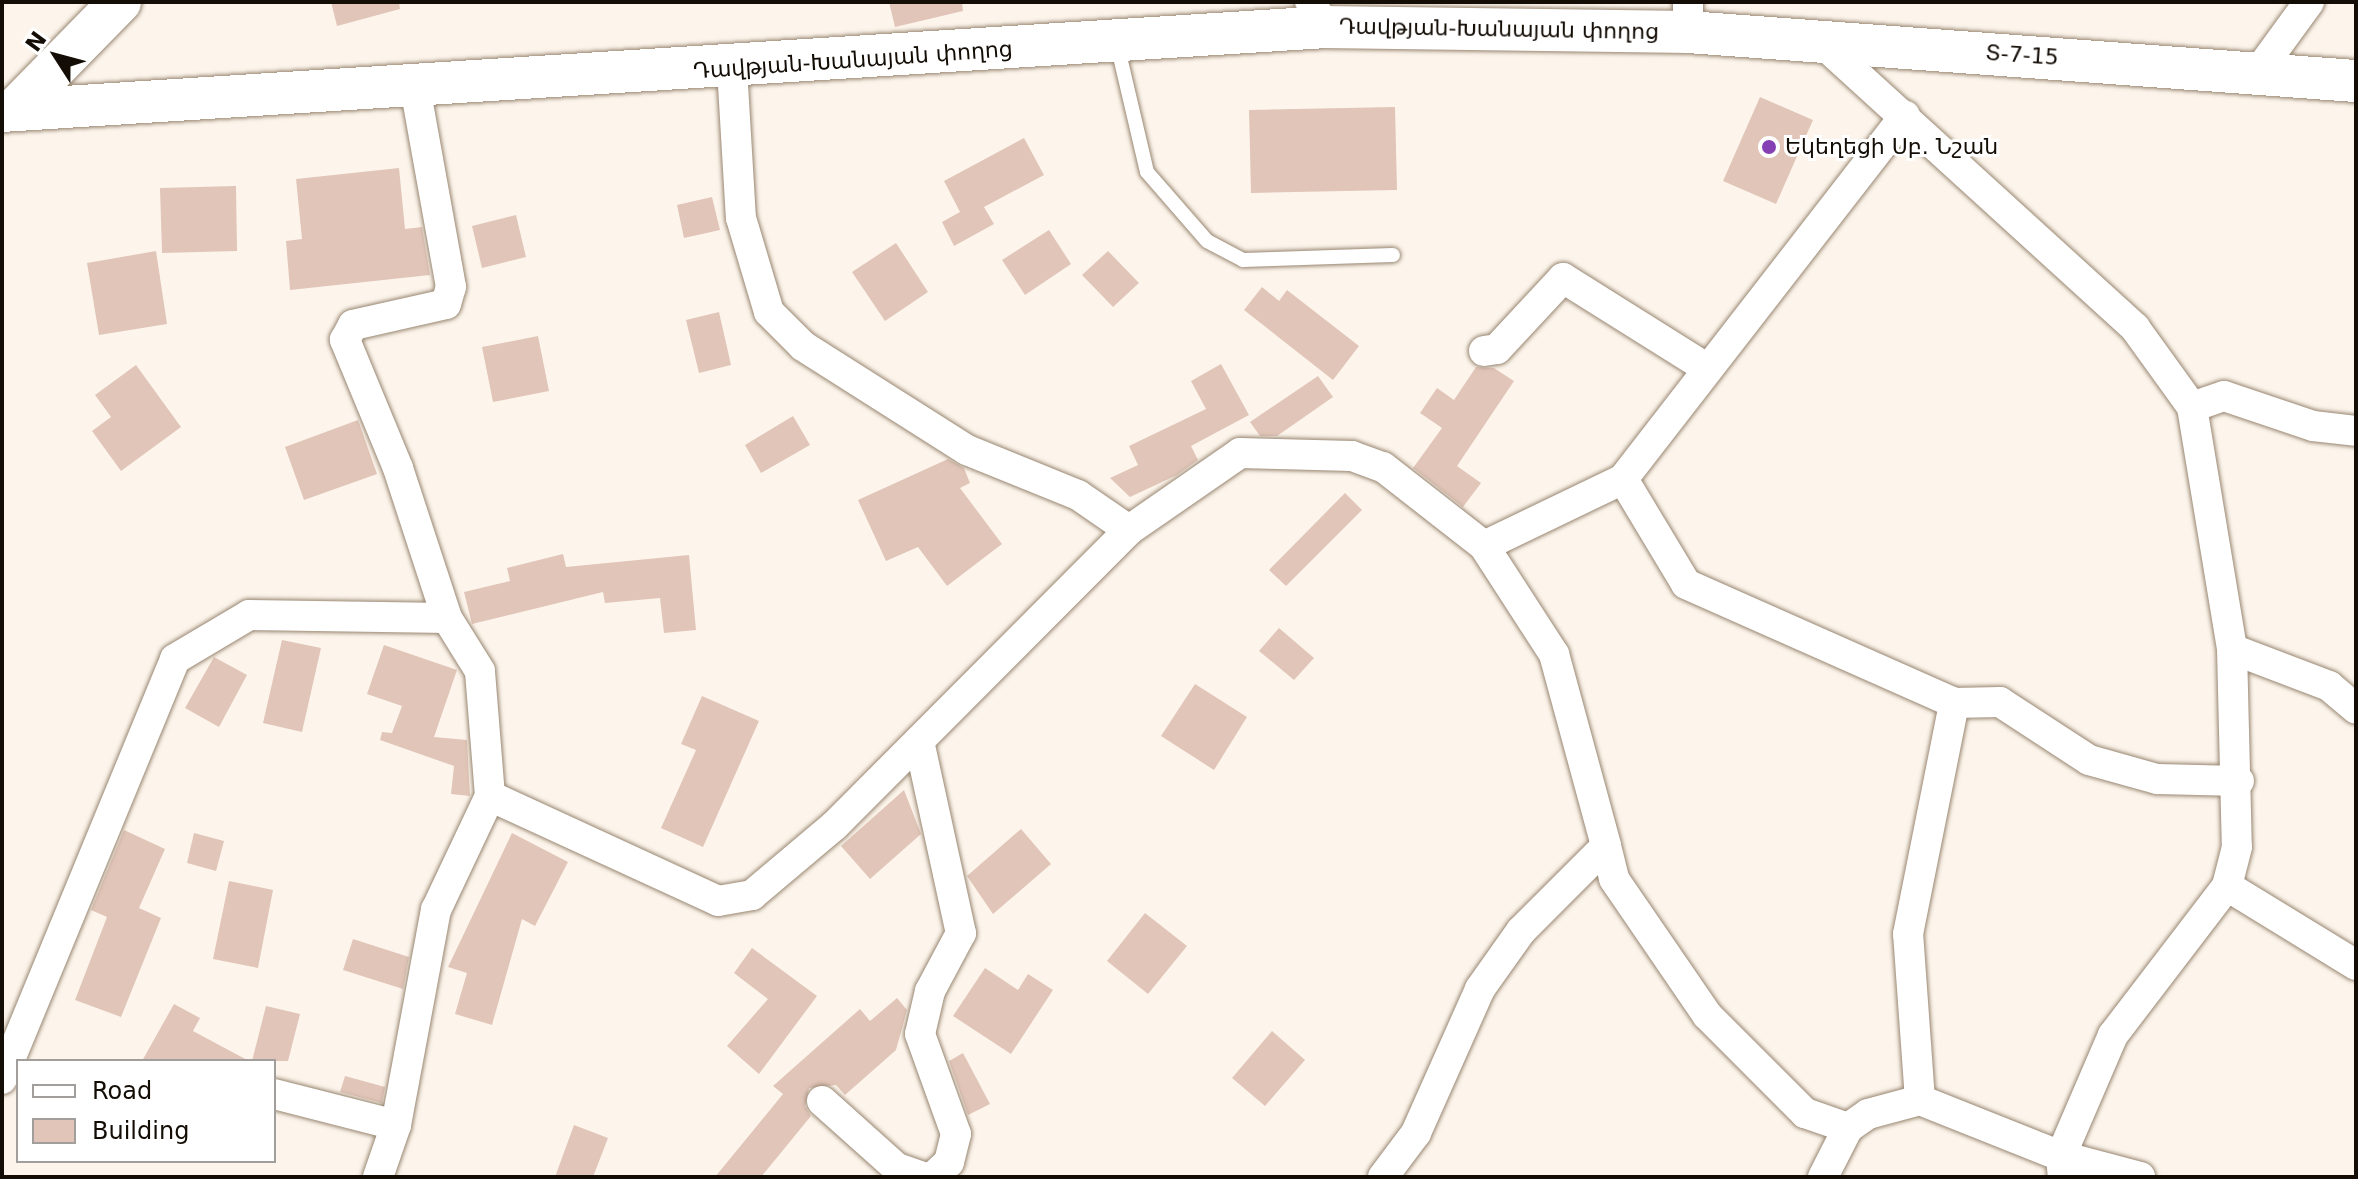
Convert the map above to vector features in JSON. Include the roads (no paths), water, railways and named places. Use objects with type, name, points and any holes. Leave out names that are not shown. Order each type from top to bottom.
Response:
[{"type":"street","points":[[10,109],[120,2]]},
{"type":"street","points":[[2258,72],[2309,2]]},
{"type":"street","name":"Դավթյան-Խանայան փողոց","points":[[10,109],[1117,44],[1318,14],[1688,17]]},
{"type":"street","name":"Տ-7-15","points":[[1688,17],[1820,41],[2356,81]]},
{"type":"street","points":[[1820,41],[2135,328],[2192,407],[2232,649],[2239,781],[2227,886],[2113,1035],[2062,1166]]},
{"type":"street","points":[[732,68],[741,218],[769,312],[803,346],[967,450],[1078,495],[1129,530]]},
{"type":"street","points":[[378,1177],[396,1125],[436,910],[490,796],[480,671],[447,618],[398,468],[345,340],[353,325],[446,304],[448,295],[415,86]]},
{"type":"street","points":[[1484,546],[1623,479],[1905,116]]},
{"type":"street","points":[[1484,351],[1497,349],[1563,278],[1708,369]]},
{"type":"street","points":[[2192,407],[2224,396],[2313,426],[2356,431]]},
{"type":"street","points":[[490,796],[718,901],[752,895],[919,741],[1129,530],[1240,453],[1352,456],[1383,467],[1484,546],[1554,654],[1614,879],[1707,1015],[1805,1113],[1848,1128]]},
{"type":"street","points":[[1623,479],[1686,584],[1954,703],[2000,702],[2089,760],[2157,779],[2239,781]]},
{"type":"street","points":[[2,1079],[175,659],[249,615],[447,618]]},
{"type":"street","points":[[2232,649],[2329,686],[2356,709]]},
{"type":"street","points":[[1920,1100],[1908,934],[1954,703]]},
{"type":"street","points":[[919,741],[961,933],[930,991],[920,1034],[956,1134],[949,1162],[933,1177]]},
{"type":"street","points":[[1383,1177],[1416,1133],[1480,989],[1521,931],[1606,846]]},
{"type":"street","points":[[2227,886],[2356,965]]},
{"type":"street","points":[[276,1095],[396,1125]]},
{"type":"street","points":[[1823,1177],[1848,1128],[1868,1114],[1920,1100],[2062,1166],[2140,1177]]},
{"type":"street","points":[[822,1101],[897,1168],[923,1177]]},
{"type":"lane","points":[[1117,44],[1147,172],[1207,241],[1243,260],[1393,255]]},
{"type":"place","name":"Եկեղեցի Սբ. Նշան","points":[[1769,147]]}]
